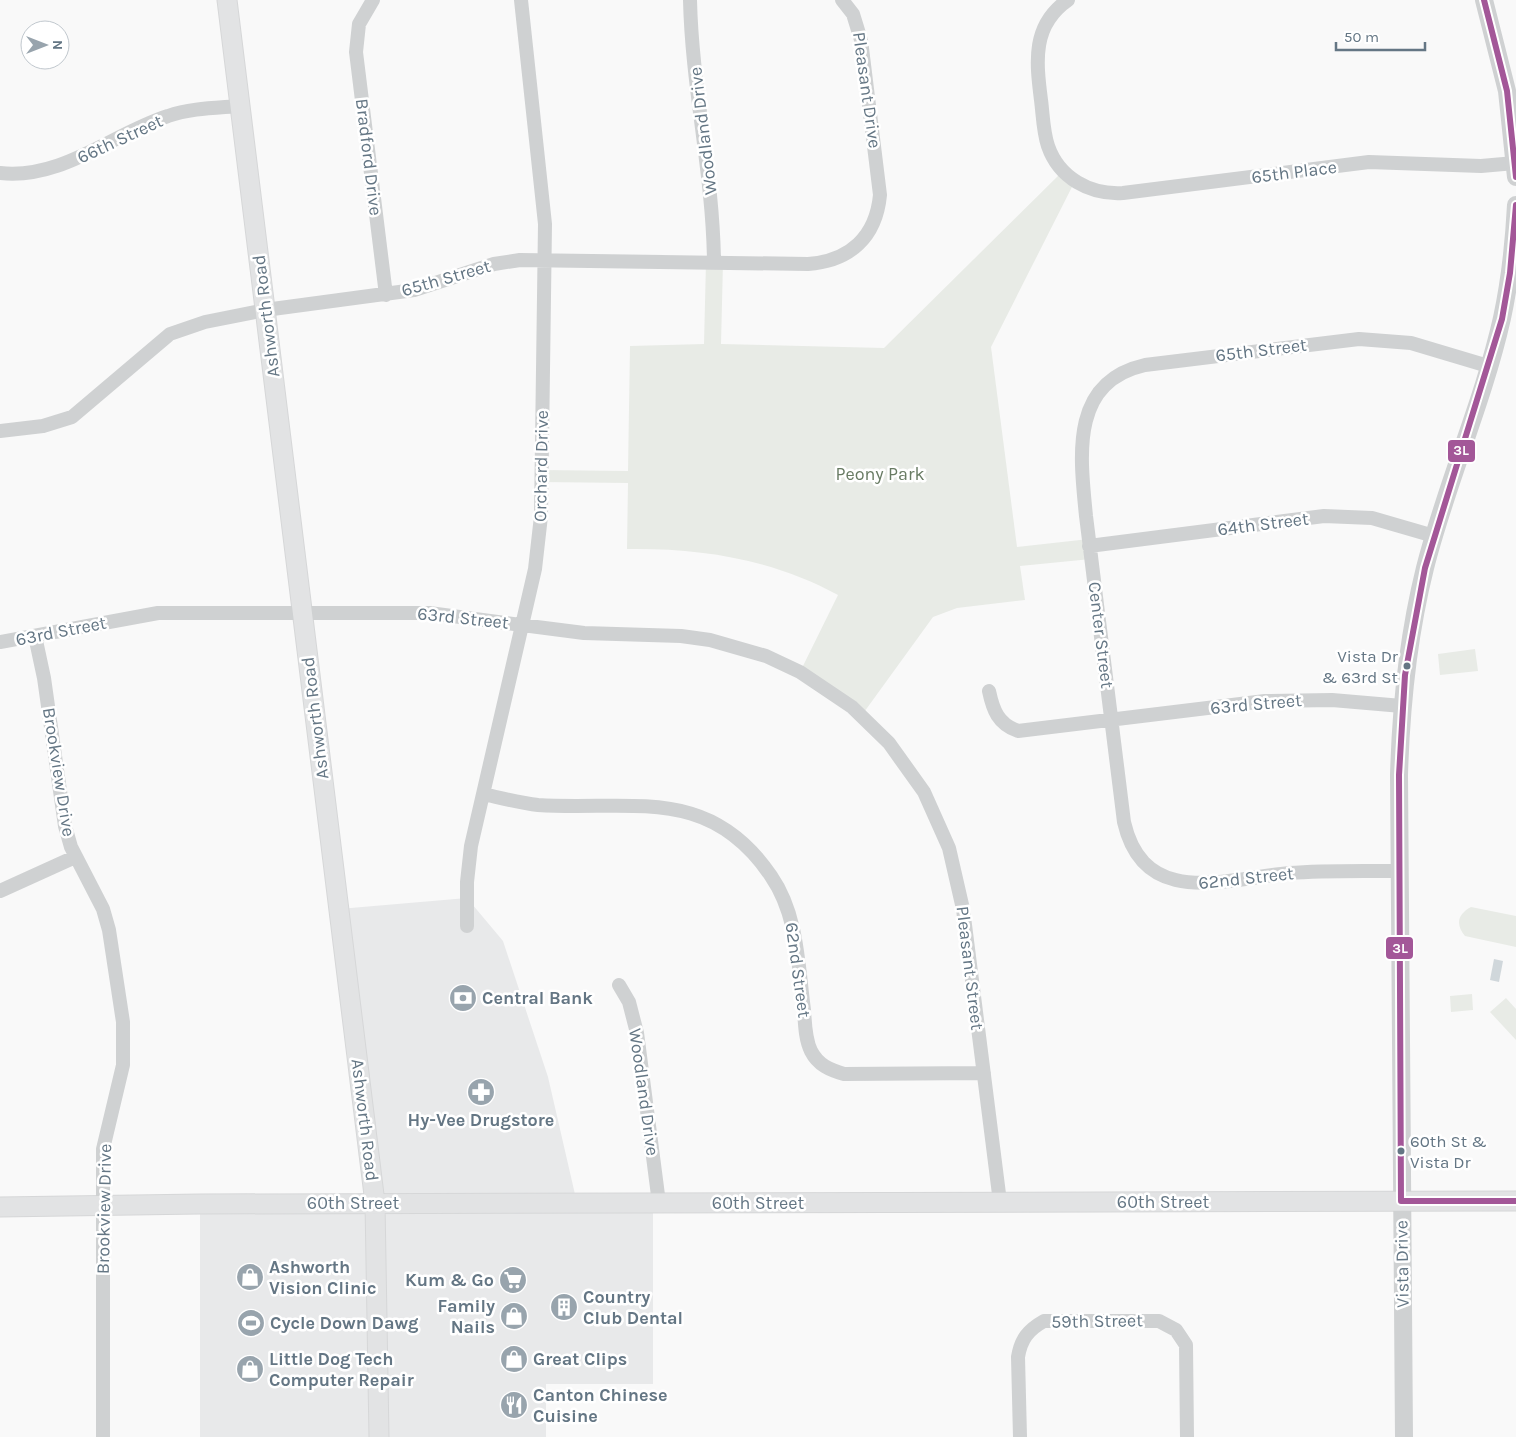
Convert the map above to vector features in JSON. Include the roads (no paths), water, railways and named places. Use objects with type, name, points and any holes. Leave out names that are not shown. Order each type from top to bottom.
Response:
[{"type":"main road","name":"Ashworth Road","points":[[227,0],[375,1203],[379,1437]]},
{"type":"main road","name":"60th Street","points":[[0,1207],[375,1203],[1516,1201]]},
{"type":"street","name":"Bradford Drive","points":[[373,0],[361,20],[356,37],[356,52],[386,295]]},
{"type":"street","name":"Orchard Drive","points":[[467,926],[468,866],[534,569],[540,525],[546,259],[542,195],[524,47],[521,0]]},
{"type":"street","name":"Woodland Drive","points":[[690,0],[693,48],[710,184],[714,262]]},
{"type":"street","name":"Pleasant Drive","points":[[842,0],[853,14],[862,40],[880,185]]},
{"type":"street","name":"65th Place","points":[[1068,0],[1051,15],[1039,38],[1036,53],[1045,132],[1054,160],[1075,182],[1099,192],[1114,194],[1369,162],[1481,166],[1515,163]]},
{"type":"street","points":[[1484,0],[1506,91],[1516,176]]},
{"type":"street","name":"66th Street","points":[[0,173],[12,174],[42,170],[68,163],[130,130],[170,115],[240,106]]},
{"type":"street","name":"65th Street","points":[[0,431],[43,426],[72,417],[170,334],[205,322],[265,310],[414,290],[494,264],[546,259],[808,264],[836,259],[849,252],[868,233],[879,207],[880,185]]},
{"type":"street","name":"Vista Drive","points":[[1404,1437],[1400,871],[1402,706],[1414,618],[1434,536],[1502,319],[1510,273],[1516,205]]},
{"type":"street","name":"65th Street","points":[[1083,448],[1085,421],[1097,394],[1107,382],[1119,374],[1145,365],[1359,339],[1411,343],[1488,366]]},
{"type":"street","name":"Center Street","points":[[1083,448],[1083,486],[1124,822]]},
{"type":"street","name":"64th Street","points":[[1090,546],[1324,516],[1372,518],[1434,536]]},
{"type":"street","name":"63rd Street","points":[[0,642],[158,613],[429,613],[584,633],[681,636],[710,640],[757,653],[800,672],[828,689],[870,723],[894,750]]},
{"type":"street","name":"Brookview Drive","points":[[35,636],[45,687],[62,812],[75,857],[92,888],[109,930],[123,1022],[123,1065],[103,1149],[103,1437]]},
{"type":"street","name":"63rd Street","points":[[989,691],[995,713],[1001,721],[1018,730],[1298,699],[1402,706]]},
{"type":"street","name":"Pleasant Street","points":[[894,750],[924,792],[938,819],[958,880],[1000,1202]]},
{"type":"street","name":"62nd Street","points":[[483,794],[538,805],[666,807],[688,812],[715,824],[746,845],[761,861],[781,893],[794,936],[807,1038],[810,1049],[820,1063],[844,1074],[984,1073]]},
{"type":"street","name":"62nd Street","points":[[1124,822],[1127,836],[1143,862],[1159,874],[1179,883],[1202,884],[1291,873],[1400,871]]},
{"type":"street","points":[[0,891],[75,857]]},
{"type":"street","name":"Woodland Drive","points":[[619,985],[629,1002],[637,1033],[659,1203]]},
{"type":"street","name":"59th Street","points":[[1020,1437],[1018,1358],[1020,1345],[1025,1335],[1034,1326],[1044,1321],[1159,1321],[1176,1330],[1186,1345],[1187,1437]]},
{"type":"place","name":"Vista Dr & 63rd St","points":[[1407,666]]},
{"type":"place","name":"Central Bank","points":[[463,998]]},
{"type":"place","name":"Hy-Vee Drugstore","points":[[481,1092]]},
{"type":"place","name":"60th St & Vista Dr","points":[[1401,1151]]},
{"type":"place","name":"Ashworth Vision Clinic","points":[[250,1277]]},
{"type":"place","name":"Kum & Go","points":[[513,1280]]},
{"type":"place","name":"Country Club Dental","points":[[564,1307]]},
{"type":"place","name":"Family Nails","points":[[514,1316]]},
{"type":"place","name":"Cycle Down Dawg","points":[[251,1323]]},
{"type":"place","name":"Great Clips","points":[[514,1359]]},
{"type":"place","name":"Little Dog Tech Computer Repair","points":[[250,1369]]},
{"type":"place","name":"Canton Chinese Cuisine","points":[[514,1405]]},
{"type":"park label","name":"Peony Park","points":[[880,474]]}]
